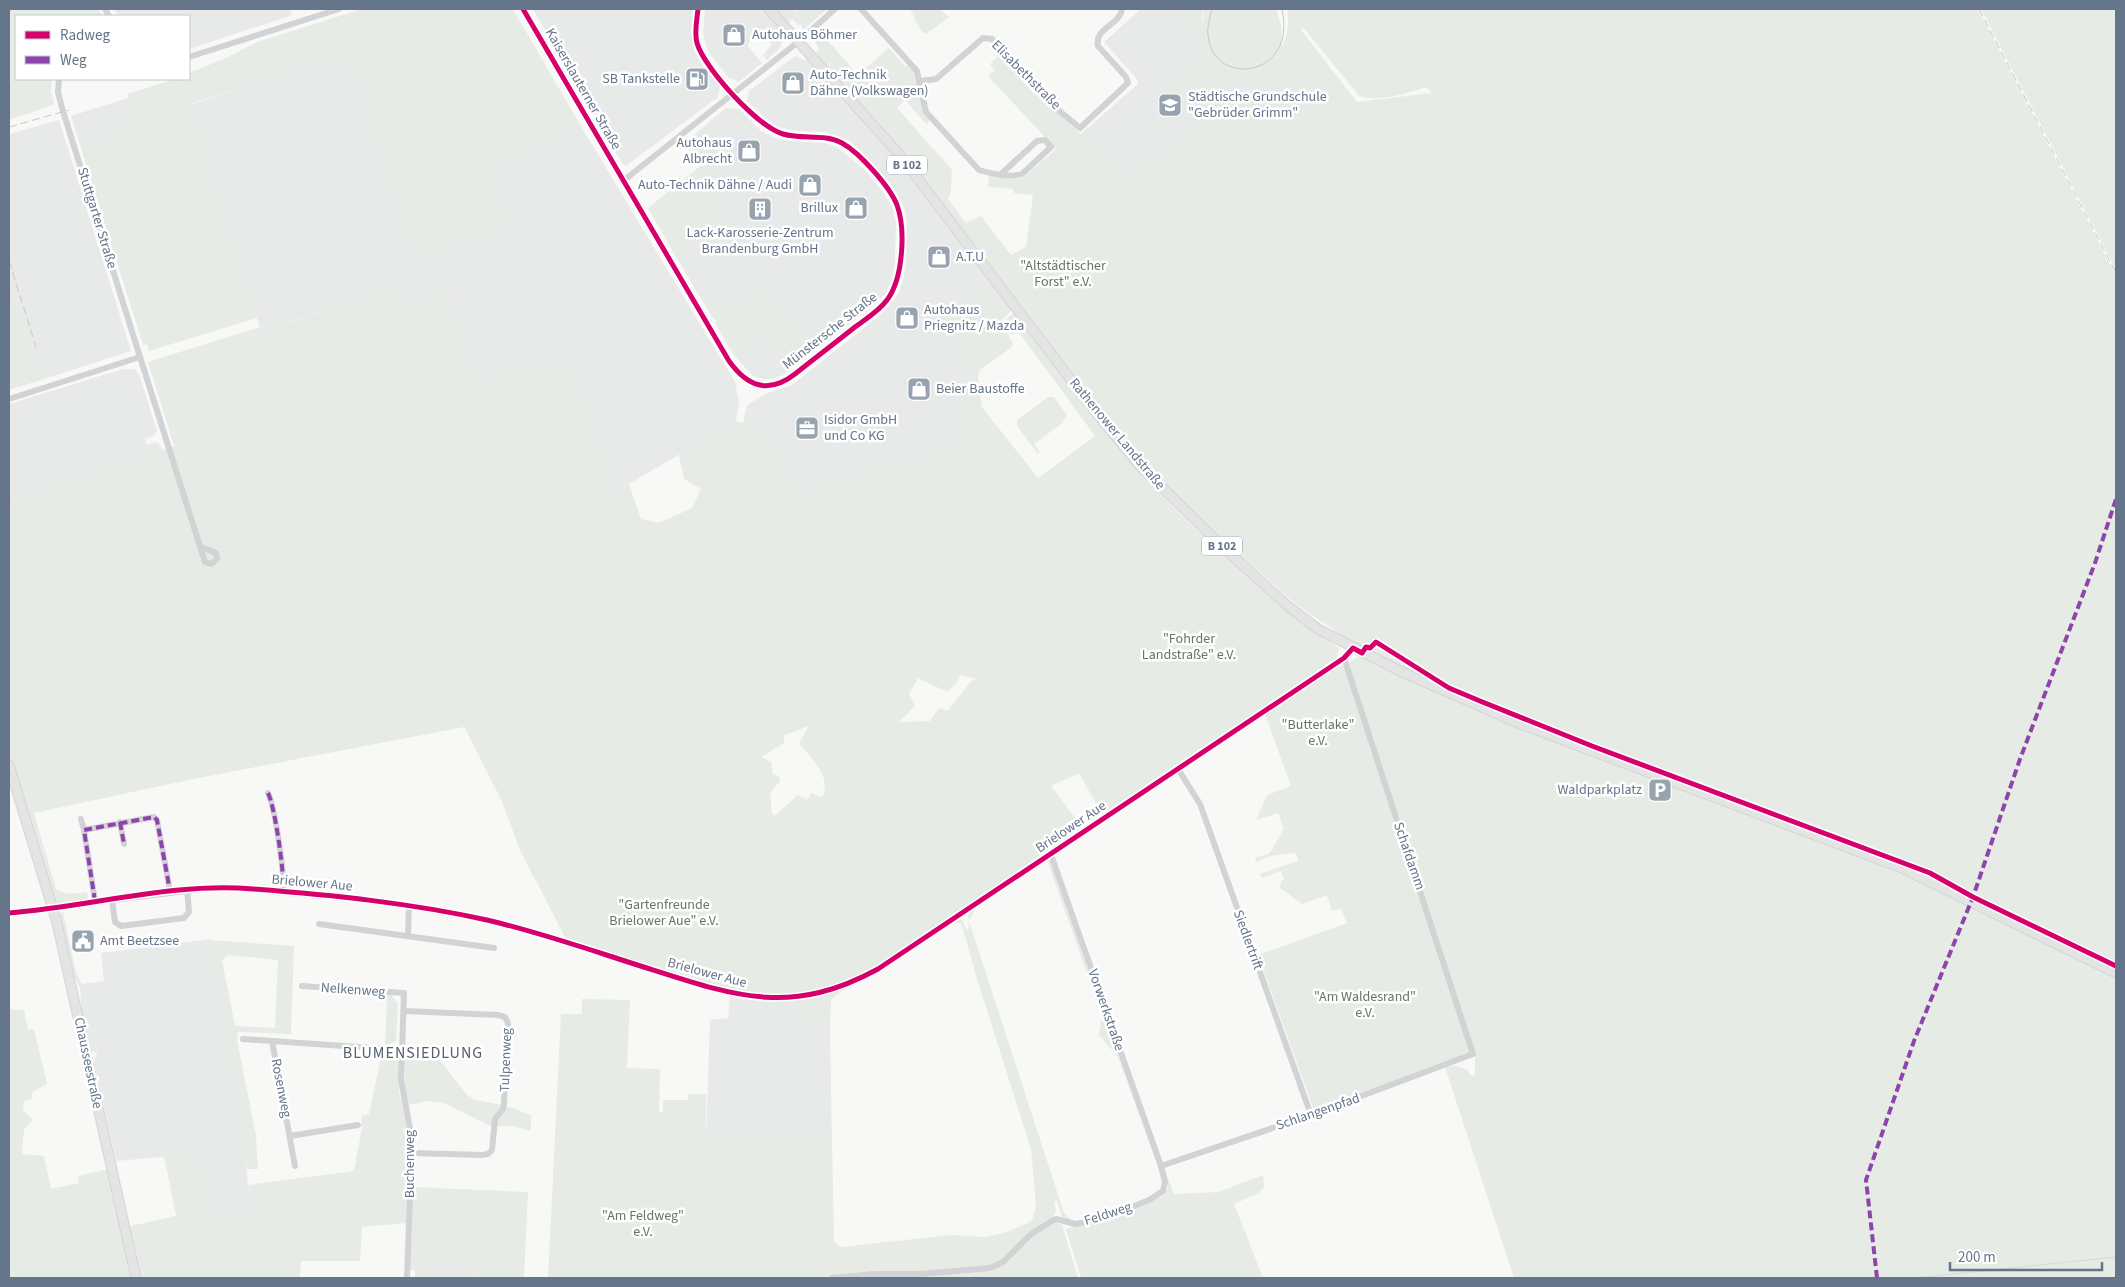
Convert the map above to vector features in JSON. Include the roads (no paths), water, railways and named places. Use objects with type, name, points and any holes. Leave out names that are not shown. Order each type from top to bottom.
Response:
[{"type":"main road","name":"Rathenower Landstraße","points":[[769,9],[898,153],[1094,410],[1141,466],[1213,537],[1289,607],[1318,629],[1354,648],[1518,723],[1902,868],[2116,973]]},
{"type":"main road","name":"Chausseestraße","points":[[9,765],[53,907],[136,1278]]},
{"type":"street","points":[[190,57],[339,9]]},
{"type":"street","name":"Kaiserslauterner Straße","points":[[523,9],[623,181]]},
{"type":"street","points":[[698,9],[696,34],[700,52],[733,94]]},
{"type":"street","points":[[623,181],[798,42],[836,9]]},
{"type":"street","points":[[861,9],[917,71],[921,81],[926,112],[973,166],[979,170],[1001,174],[1016,176],[1022,174],[1051,147],[1050,144],[1045,140],[1037,141],[1001,174]]},
{"type":"street","name":"Elisabethstraße","points":[[921,81],[936,79],[981,40],[992,39],[1050,103],[1080,128],[1128,83],[1126,77],[1098,46],[1097,40],[1099,35],[1120,16],[1122,9]]},
{"type":"street","name":"Stuttgarter Straße","points":[[59,80],[58,92],[201,548]]},
{"type":"street","name":"Münstersche Straße","points":[[623,181],[729,361],[738,374],[747,381],[768,386],[789,378],[873,313],[891,295],[899,274],[901,222],[894,199],[850,148],[825,137],[788,136],[770,129],[758,120],[733,94]]},
{"type":"street","points":[[9,398],[140,357]]},
{"type":"street","name":"Brielower Aue","points":[[9,913],[186,889],[219,887],[283,892],[409,906],[523,930],[732,994],[784,998],[819,994],[859,979],[1051,854],[1344,658],[1354,648]]},
{"type":"street","name":"Schafdamm","points":[[1344,658],[1473,1054]]},
{"type":"street","name":"Siedlertrift","points":[[1178,769],[1200,804],[1311,1115]]},
{"type":"street","name":"Brielower Aue","points":[[268,793],[278,839],[283,892]]},
{"type":"street","points":[[84,830],[120,822],[156,818],[170,891]]},
{"type":"street","points":[[81,819],[95,901]]},
{"type":"street","points":[[120,822],[124,844]]},
{"type":"street","name":"Vorwerkstraße","points":[[1051,854],[1161,1166]]},
{"type":"street","points":[[112,899],[115,922],[120,926],[184,918],[190,912],[186,889]]},
{"type":"street","points":[[408,935],[409,906]]},
{"type":"street","points":[[319,924],[494,948]]},
{"type":"street","name":"Nelkenweg","points":[[302,986],[404,993]]},
{"type":"street","name":"Buchenweg","points":[[404,993],[402,1092],[411,1124],[412,1153],[407,1278]]},
{"type":"street","name":"Tulpenweg","points":[[404,1011],[498,1015],[505,1017],[508,1023],[504,1103],[503,1109],[495,1119],[492,1150],[488,1154],[482,1155],[412,1153]]},
{"type":"street","points":[[243,1039],[402,1050]]},
{"type":"street","name":"Rosenweg","points":[[272,1041],[295,1166]]},
{"type":"street","name":"Schlangenpfad","points":[[1161,1166],[1311,1115],[1473,1054]]},
{"type":"street","name":"Rosenweg","points":[[290,1136],[358,1125]]},
{"type":"street","name":"Feldweg","points":[[832,1278],[874,1274],[956,1271],[997,1266],[1031,1234],[1056,1219],[1075,1224],[1092,1222],[1159,1195],[1163,1191],[1165,1182],[1161,1166]]},
{"type":"waterway","points":[[1915,1278],[2116,1257]]},
{"type":"tram line","points":[[1212,9],[1208,35],[1213,52],[1224,63],[1237,69],[1252,68],[1267,62],[1278,50],[1284,32],[1282,9]]},
{"type":"railway","points":[[1979,9],[2116,273]]},
{"type":"railway","points":[[9,127],[69,110]]},
{"type":"railway","points":[[9,261],[36,347]]},
{"type":"place","name":"Autohaus Böhmer","points":[[734,35]]},
{"type":"place","name":"SB Tankstelle","points":[[697,79]]},
{"type":"place","name":"Auto-Technik Dähne (Volkswagen)","points":[[793,83]]},
{"type":"place","name":"Städtische Grundschule \"Gebrüder Grimm\"","points":[[1170,105]]},
{"type":"place","name":"Autohaus Albrecht","points":[[749,151]]},
{"type":"place","name":"Auto-Technik Dähne / Audi","points":[[810,185]]},
{"type":"place","name":"Brillux","points":[[856,208]]},
{"type":"place","name":"Lack-Karosserie-Zentrum Brandenburg GmbH","points":[[760,209]]},
{"type":"place","name":"A.T.U","points":[[939,257]]},
{"type":"place","name":"Autohaus Priegnitz / Mazda","points":[[907,318]]},
{"type":"place","name":"Beier Baustoffe","points":[[919,389]]},
{"type":"place","name":"Isidor GmbH und Co KG","points":[[807,428]]},
{"type":"place","name":"Waldparkplatz","points":[[1660,790]]},
{"type":"place","name":"Amt Beetzsee","points":[[83,941]]},
{"type":"district","name":"BLUMENSIEDLUNG","points":[[413,1053]]},
{"type":"park label","name":"\"Altstädtischer Forst\" e.V.","points":[[1063,274]]},
{"type":"park label","name":"\"Fohrder Landstraße\" e.V.","points":[[1189,648]]},
{"type":"park label","name":"\"Butterlake\" e.V.","points":[[1318,734]]},
{"type":"park label","name":"\"Gartenfreunde Brielower Aue\" e.V.","points":[[664,914]]},
{"type":"park label","name":"\"Am Waldesrand\" e.V.","points":[[1365,1006]]},
{"type":"park label","name":"\"Am Feldweg\" e.V.","points":[[643,1224]]}]
